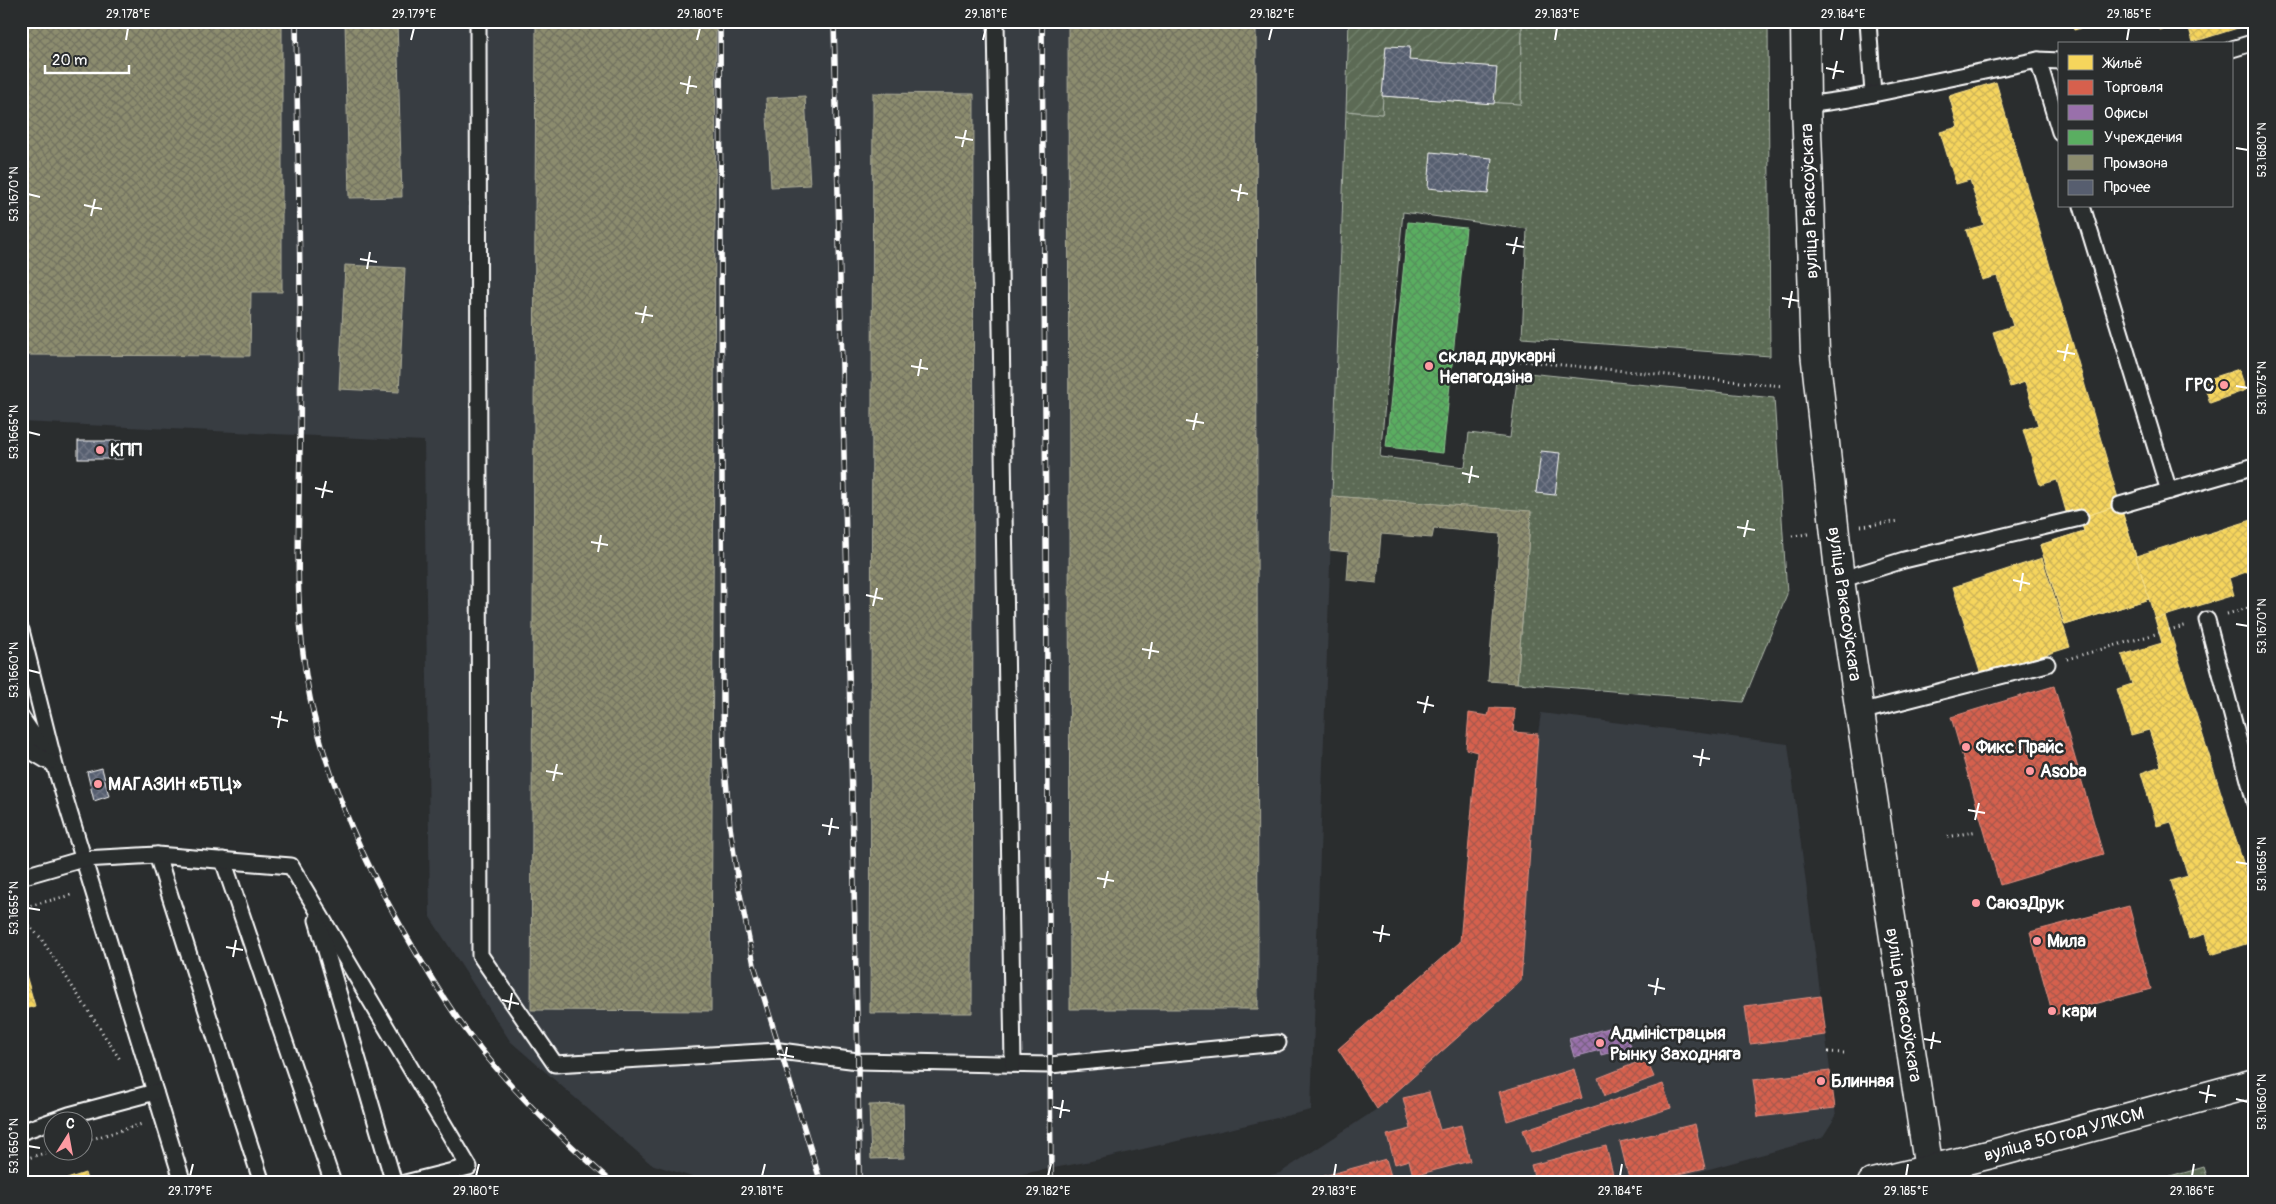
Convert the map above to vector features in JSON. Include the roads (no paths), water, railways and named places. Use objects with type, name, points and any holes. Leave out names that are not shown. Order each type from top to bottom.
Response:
[{"type":"main road","name":"вуліца Ракасоўскага","points":[[1805,21],[1806,105],[1815,352],[1840,580],[1929,1176]]},
{"type":"main road","name":"вуліца 50 год УЛКСМ","points":[[1872,1183],[1929,1176],[2255,1083]]},
{"type":"lane","points":[[478,21],[480,955],[555,1064],[780,1051],[858,1061],[1050,1065],[1278,1043]]},
{"type":"lane","points":[[996,21],[1012,1064]]},
{"type":"lane","points":[[1868,21],[1873,94]]},
{"type":"lane","points":[[2234,48],[2255,42]]},
{"type":"lane","points":[[1806,105],[1873,94],[2038,60],[2058,61]]},
{"type":"lane","points":[[2038,60],[2058,125]]},
{"type":"lane","points":[[2083,208],[2169,491]]},
{"type":"lane","points":[[2120,505],[2255,466]]},
{"type":"lane","points":[[1840,580],[1904,560],[2080,518]]},
{"type":"lane","points":[[2207,620],[2255,803]]},
{"type":"lane","points":[[21,630],[55,766],[92,889],[149,1093],[183,1183]]},
{"type":"lane","points":[[1860,712],[2048,664]]},
{"type":"lane","points":[[21,716],[55,766]]},
{"type":"lane","points":[[21,745],[55,766]]},
{"type":"lane","points":[[157,855],[262,1183]]},
{"type":"lane","points":[[21,878],[83,859],[157,855],[291,866],[469,1166],[404,1183]]},
{"type":"lane","points":[[223,860],[333,1183]]},
{"type":"lane","points":[[311,899],[394,1183]]},
{"type":"lane","points":[[21,1132],[69,1115],[149,1093]]},
{"type":"railway","points":[[296,21],[300,233],[298,572],[301,635],[310,698],[318,732],[340,798],[367,862],[399,924],[445,1000],[476,1043],[507,1081],[559,1134],[613,1183]]},
{"type":"railway","points":[[720,21],[723,700],[724,755],[730,827],[739,889],[754,965],[821,1183]]},
{"type":"railway","points":[[834,21],[858,1061],[859,1183]]},
{"type":"railway","points":[[1042,21],[1051,1183]]},
{"type":"place","name":"склад друкарні Непагодзіна","points":[[1429,366]]},
{"type":"place","name":"ГРС","points":[[2224,385]]},
{"type":"place","name":"КПП","points":[[100,450]]},
{"type":"place","name":"Фикс Прайс","points":[[1966,747]]},
{"type":"place","name":"Asoba","points":[[2030,771]]},
{"type":"place","name":"МАГАЗИН «БТЦ»","points":[[98,784]]},
{"type":"place","name":"СаюзДрук","points":[[1976,903]]},
{"type":"place","name":"Мила","points":[[2037,941]]},
{"type":"place","name":"кари","points":[[2052,1011]]},
{"type":"place","name":"Адміністрацыя Рынку Заходняга","points":[[1600,1043]]},
{"type":"place","name":"Блинная","points":[[1821,1081]]}]
